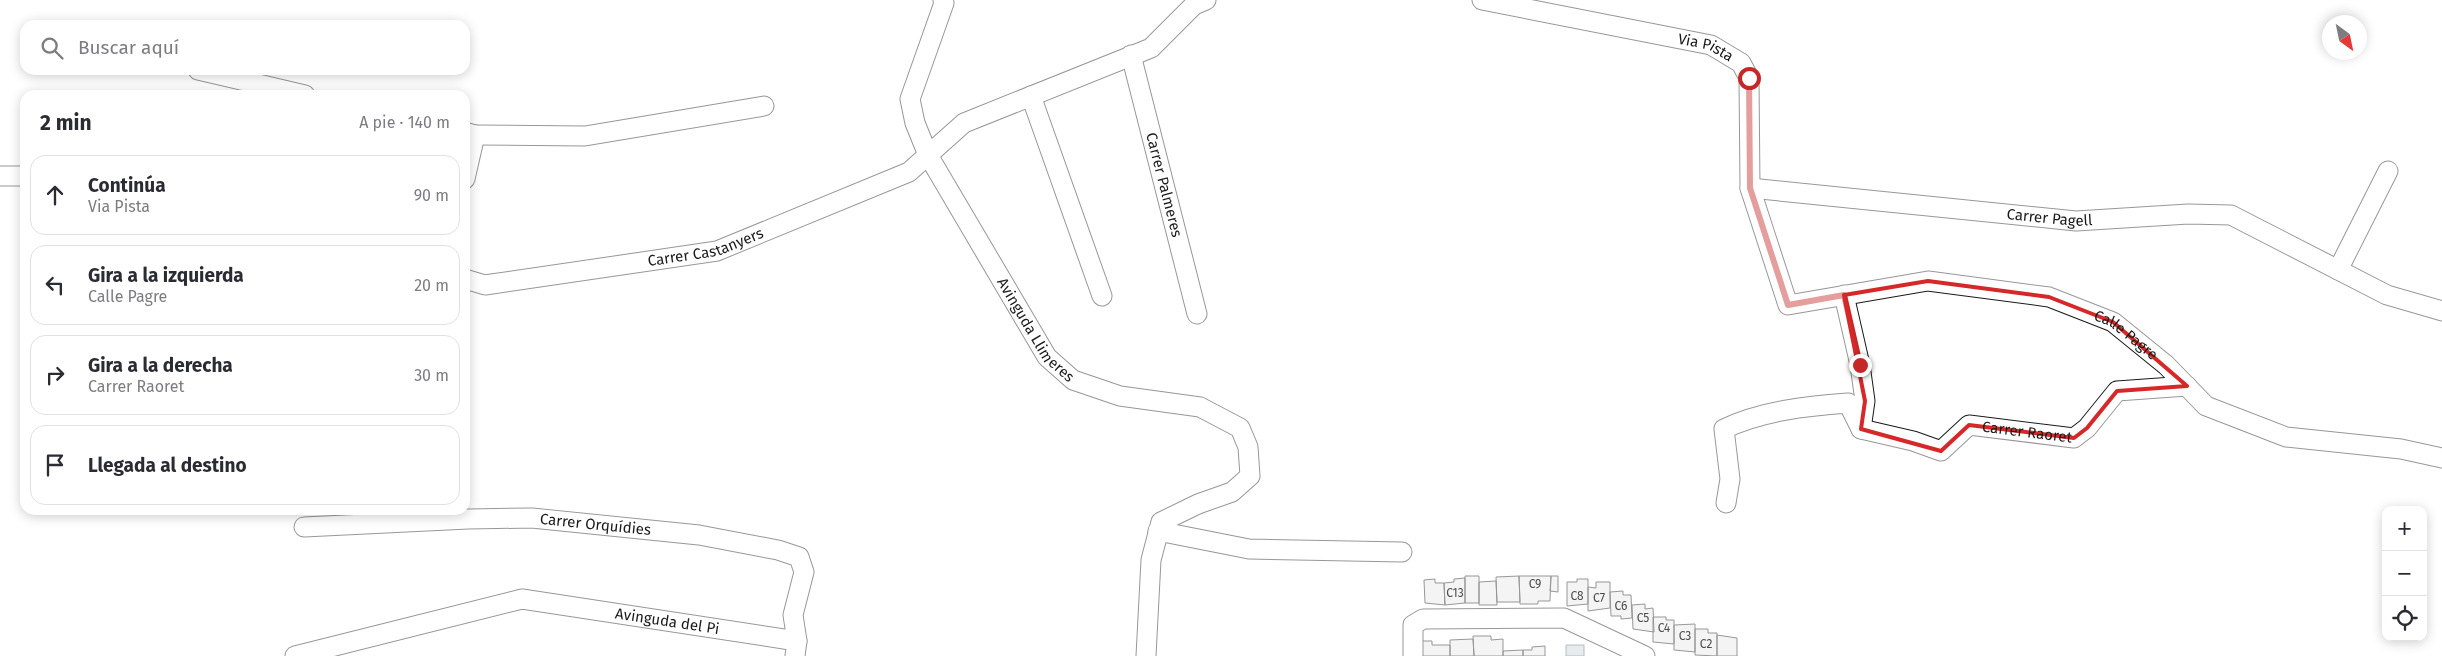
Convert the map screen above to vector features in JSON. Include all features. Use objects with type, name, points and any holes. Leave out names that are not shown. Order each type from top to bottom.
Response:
[{"type":"street","name":"Avinguda Llimeres","points":[[943,0],[944,3],[910,99],[915,123],[928,155],[1047,357],[1073,380],[1120,396],[1200,407],[1240,428],[1248,447],[1250,476],[1232,492],[1198,504],[1161,522],[1158,531]]},
{"type":"street","points":[[928,155],[964,123],[1151,48],[1194,5],[1206,0]]},
{"type":"street","name":"Via Pista","points":[[1482,0],[1710,46],[1741,63],[1749,78],[1750,188],[1788,305]]},
{"type":"street","name":"Carrer Palmeres","points":[[1131,55],[1197,314]]},
{"type":"street","points":[[219,75],[284,90]]},
{"type":"street","points":[[1031,96],[1102,296]]},
{"type":"street","points":[[470,134],[585,136],[764,106]]},
{"type":"street","name":"Carrer Castanyers","points":[[470,280],[485,285],[717,251],[909,172],[928,155]]},
{"type":"street","points":[[2338,270],[2388,171]]},
{"type":"street","points":[[0,176],[20,176]]},
{"type":"street","name":"Carrer Pagell","points":[[1750,188],[2076,221],[2188,214],[2231,215],[2387,295],[2442,311]]},
{"type":"street","name":"Calle Pagre","points":[[1788,305],[1928,281],[2049,297],[2113,322],[2166,365],[2206,406],[2286,437],[2401,449],[2442,458]]},
{"type":"street","points":[[1844,295],[1865,401],[1861,429]]},
{"type":"street","name":"Carrer Raoret","points":[[1861,429],[1914,441],[1941,451],[1969,425],[2074,438],[2087,428],[2117,391],[2187,386]]},
{"type":"street","points":[[1726,504],[1730,479],[1724,430],[1736,424],[1810,406],[1848,404],[1861,429]]},
{"type":"street","name":"Carrer Orquídies","points":[[304,527],[532,518],[699,536],[778,550],[799,558],[804,572],[793,615],[796,648]]},
{"type":"street","points":[[1146,656],[1151,560],[1158,531],[1249,549],[1402,552]]},
{"type":"street","name":"Avinguda del Pi","points":[[295,656],[522,599],[796,648]]},
{"type":"street","points":[[1413,656],[1413,625],[1423,619],[1564,618],[1646,656]]},
{"type":"highlighted area","points":[[1928,281],[2049,297],[2113,322],[2187,386],[2117,391],[2087,428],[2074,438],[1969,425],[1941,451],[1861,429],[1865,401],[1844,295]]},
{"type":"shaded area","points":[[1566,645],[1584,645],[1584,656],[1566,656]]},
{"type":"building","points":[[1465,576],[1479,576],[1479,603],[1465,603]]},
{"type":"building","points":[[1519,576],[1551,576],[1550,601],[1538,601],[1538,604],[1520,604]]},
{"type":"building","points":[[1519,576],[1520,602],[1497,602],[1496,577]]},
{"type":"building","points":[[1551,576],[1558,576],[1558,592],[1550,591]]},
{"type":"building","points":[[1465,578],[1465,603],[1445,605],[1444,583],[1454,582],[1454,579]]},
{"type":"building","points":[[1435,579],[1435,583],[1444,583],[1445,605],[1425,603],[1424,580]]},
{"type":"building","points":[[1577,579],[1588,579],[1588,604],[1567,606],[1567,582],[1577,582]]},
{"type":"building","points":[[1496,581],[1497,605],[1479,605],[1479,582]]},
{"type":"building","points":[[1596,582],[1610,582],[1610,608],[1588,611],[1588,587],[1596,588]]},
{"type":"building","points":[[1623,591],[1623,595],[1631,595],[1632,618],[1621,619],[1621,616],[1611,616],[1610,592]]},
{"type":"building","points":[[1645,604],[1645,609],[1653,608],[1654,632],[1633,629],[1632,605]]},
{"type":"building","points":[[1653,617],[1666,617],[1666,620],[1674,620],[1674,644],[1653,642]]},
{"type":"building","points":[[1695,624],[1695,652],[1674,650],[1674,625]]},
{"type":"building","points":[[1695,629],[1708,629],[1708,633],[1717,633],[1717,656],[1695,655]]},
{"type":"building","points":[[1717,635],[1737,638],[1737,656],[1717,656]]},
{"type":"building","points":[[1473,636],[1491,636],[1491,640],[1503,639],[1503,656],[1474,656]]},
{"type":"building","points":[[1473,639],[1474,656],[1450,656],[1450,640]]},
{"type":"building","points":[[1421,641],[1432,641],[1432,645],[1450,645],[1450,656],[1422,656]]},
{"type":"building","points":[[1545,646],[1545,656],[1523,656],[1523,650],[1532,650],[1532,647]]},
{"type":"building","points":[[1523,650],[1523,656],[1503,656],[1503,651]]},
{"type":"route","points":[[1749,78],[1750,188],[1788,305],[1844,295],[1860,365]]}]
